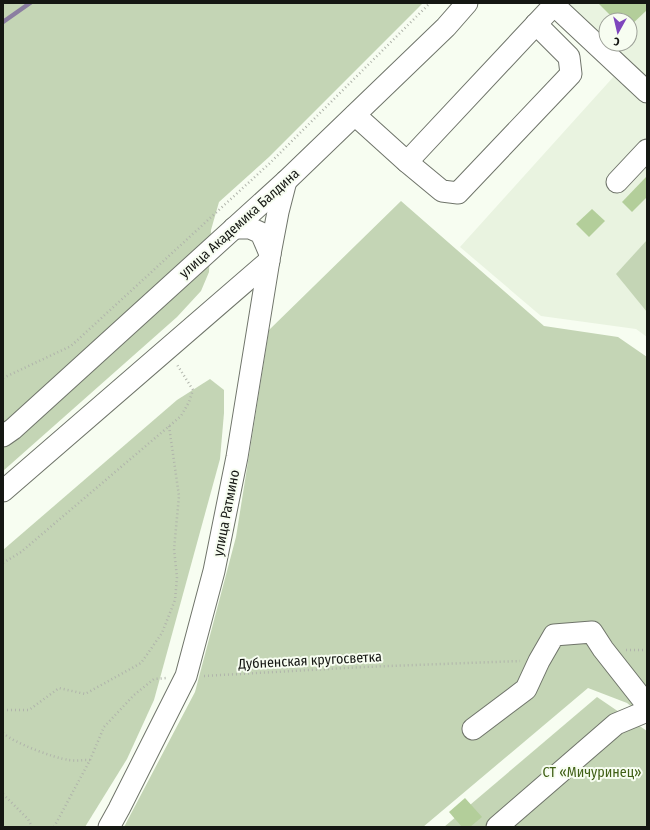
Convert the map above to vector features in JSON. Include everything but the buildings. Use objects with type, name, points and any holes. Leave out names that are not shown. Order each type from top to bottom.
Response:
[{"type":"street","name":"улица Академика Балдина","points":[[3,436],[13,429],[286,181],[446,27],[467,3]]},
{"type":"street","points":[[407,162],[553,4],[647,92]]},
{"type":"street","points":[[355,115],[407,162],[442,190],[458,193],[570,74],[568,57],[536,24]]},
{"type":"street","points":[[617,182],[647,150]]},
{"type":"street","name":"улица Ратмино","points":[[109,827],[186,676],[214,571],[237,457],[269,257],[286,181]]},
{"type":"street","points":[[3,490],[168,348],[269,257],[261,233],[250,228],[234,228]]},
{"type":"street","points":[[473,729],[526,689],[539,660],[554,636],[592,632],[603,649],[647,705]]},
{"type":"street","points":[[497,827],[616,724],[647,712]]},
{"type":"path","points":[[3,378],[71,346],[270,163],[430,3]]},
{"type":"path","points":[[3,563],[21,552],[181,416],[189,402],[193,390],[168,348]]},
{"type":"path","points":[[3,710],[29,710],[59,688],[85,694],[141,663],[162,633],[175,600],[177,577],[174,549],[179,496],[169,426]]},
{"type":"path","points":[[603,649],[647,650]]},
{"type":"path","name":"Дубненская кругосветка","points":[[54,827],[90,760],[104,727],[134,695],[154,679],[363,667],[539,660]]},
{"type":"path","points":[[3,733],[20,744],[50,755],[68,760],[90,760]]},
{"type":"path","points":[[3,794],[28,819],[32,827]]},
{"type":"shaded area","points":[[566,3],[647,3],[647,337],[636,329],[541,316],[460,247],[625,64],[613,52],[638,52],[638,12],[598,12],[598,36]]},
{"type":"green space","points":[[3,3],[423,3],[269,157],[219,202],[211,230],[209,272],[201,291],[177,317],[3,471]]},
{"type":"green space","points":[[401,201],[544,326],[618,337],[647,357],[647,719],[627,703],[588,688],[423,827],[124,827],[195,692],[236,537],[269,330]]},
{"type":"green space","points":[[647,240],[647,312],[616,274]]},
{"type":"green space","points":[[210,379],[224,390],[224,413],[220,459],[154,700],[127,759],[85,827],[3,827],[3,550],[177,400]]},
{"type":"green space","name":"СТ «Мичуринец»","points":[[597,697],[647,731],[647,827],[444,827]]},
{"type":"waterway","points":[[3,22],[30,3]]}]
